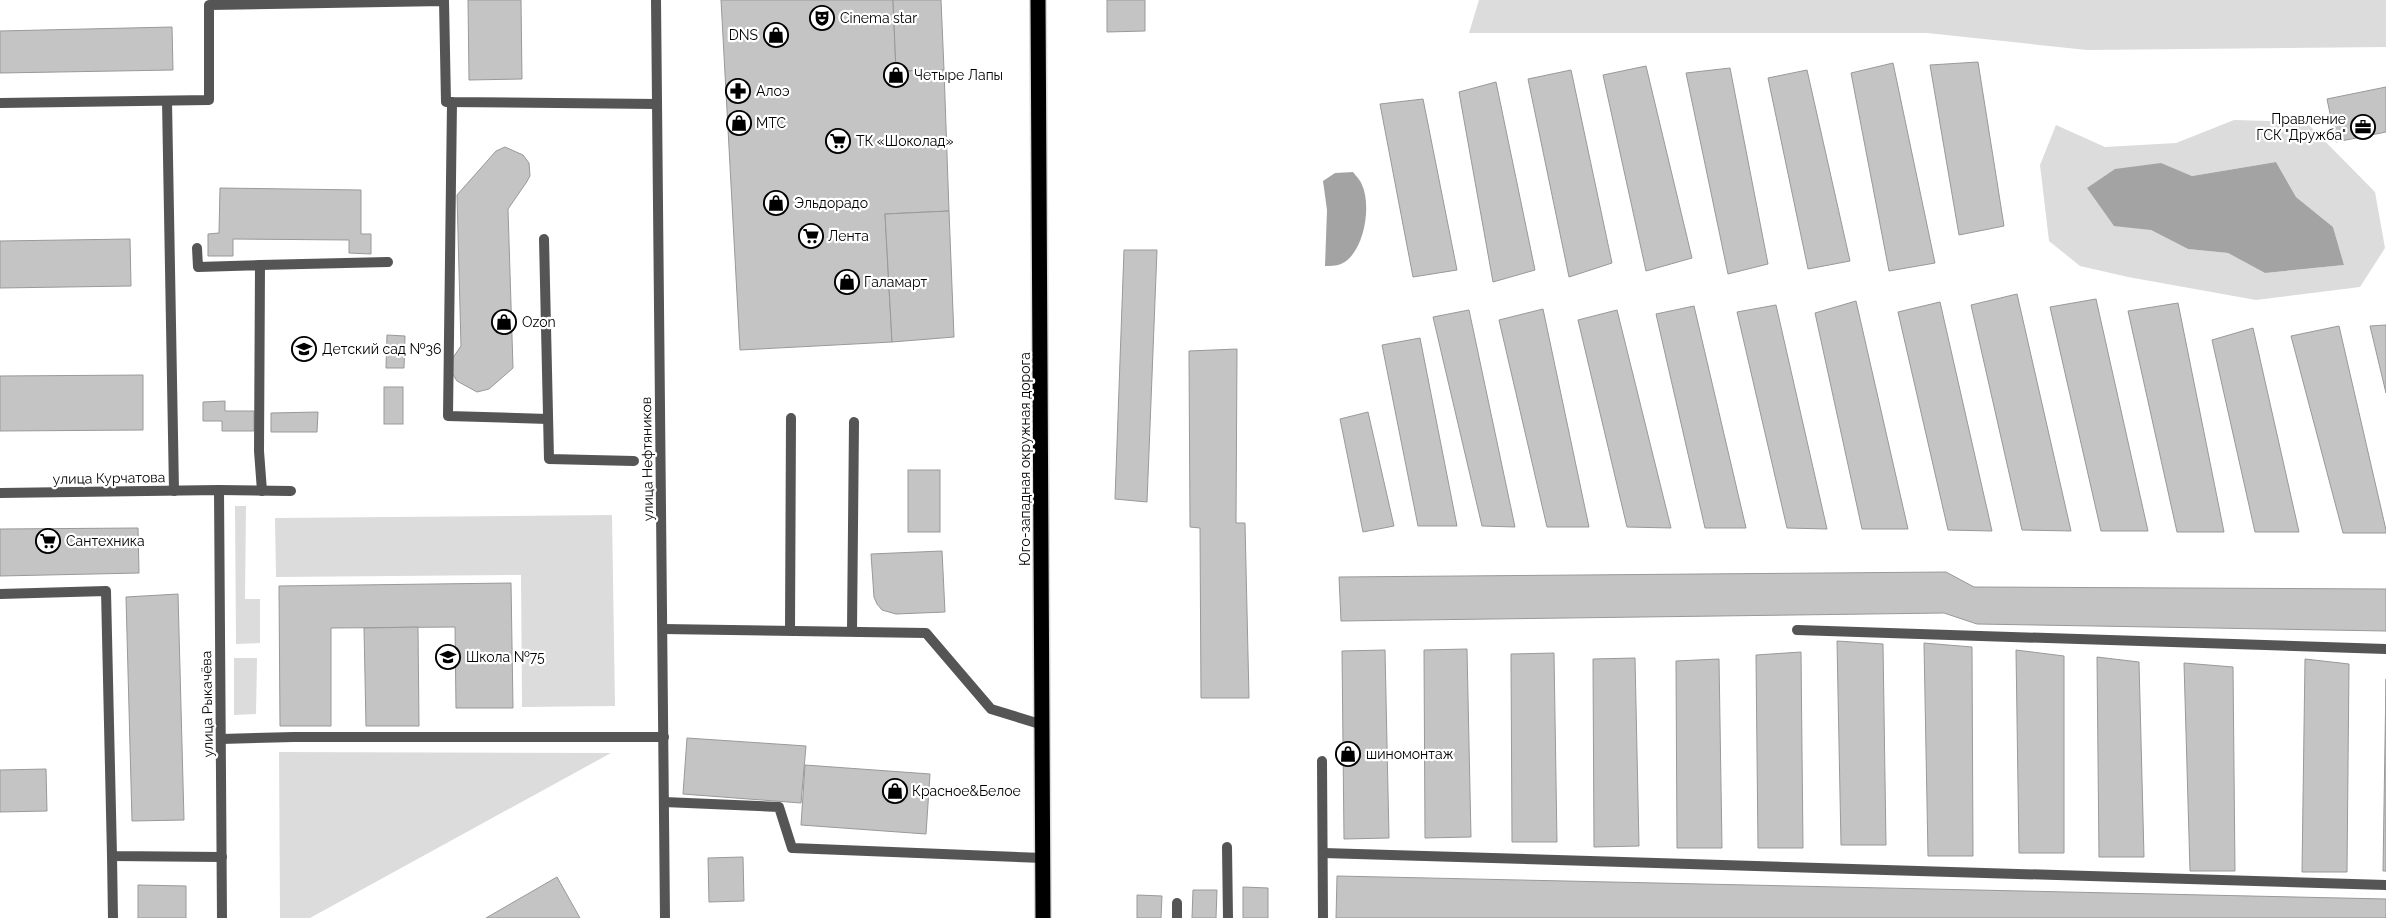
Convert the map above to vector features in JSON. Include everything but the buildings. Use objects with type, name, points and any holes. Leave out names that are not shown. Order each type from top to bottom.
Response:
[{"type":"highway","name":"Юго-западная окружная дорога","points":[[1038,0],[1043,918]]},
{"type":"street","points":[[0,103],[209,100],[209,3],[444,0],[446,102],[656,104]]},
{"type":"street","name":"улица Нефтяников","points":[[656,0],[664,737],[664,918]]},
{"type":"street","points":[[167,100],[174,491]]},
{"type":"street","points":[[452,102],[448,416],[548,419]]},
{"type":"street","points":[[544,239],[549,458],[634,461]]},
{"type":"street","points":[[197,248],[198,267],[388,262]]},
{"type":"street","points":[[260,266],[259,451],[262,491]]},
{"type":"street","points":[[790,630],[791,418]]},
{"type":"street","points":[[852,631],[854,422]]},
{"type":"street","name":"улица Рыкачёва","points":[[219,490],[222,918]]},
{"type":"street","name":"улица Курчатова","points":[[0,493],[290,491]]},
{"type":"street","points":[[0,594],[106,591],[113,918]]},
{"type":"street","points":[[663,629],[852,631],[926,634],[991,709],[1043,725]]},
{"type":"street","points":[[1797,630],[2386,649]]},
{"type":"street","points":[[221,739],[294,737],[664,737]]},
{"type":"street","points":[[1322,761],[1323,918]]},
{"type":"street","points":[[664,802],[779,807],[792,848],[1043,858]]},
{"type":"street","points":[[1227,847],[1228,918]]},
{"type":"street","points":[[1323,853],[2386,885]]},
{"type":"street","points":[[112,856],[222,857]]},
{"type":"street","points":[[1177,903],[1177,918]]},
{"type":"shaded area","points":[[1479,0],[2386,0],[2386,47],[2087,50],[1927,33],[1469,33]]},
{"type":"shaded area","points":[[2234,120],[2306,122],[2375,192],[2385,248],[2360,287],[2256,300],[2128,277],[2080,266],[2049,241],[2040,165],[2056,125],[2105,147],[2176,143]],"holes":[[[2276,162],[2296,197],[2333,227],[2344,265],[2265,273],[2228,253],[2188,249],[2151,230],[2160,163],[2192,176]]]},
{"type":"shaded area","points":[[2276,162],[2296,197],[2333,227],[2344,265],[2265,273],[2228,253],[2188,249],[2151,230],[2114,226],[2087,188],[2115,169],[2161,163],[2192,176]]},
{"type":"shaded area","points":[[1353,172],[1361,182],[1365,194],[1366,217],[1364,229],[1349,259],[1339,265],[1325,266],[1327,210],[1323,181],[1335,173]]},
{"type":"shaded area","points":[[235,506],[246,506],[245,599],[260,599],[260,643],[236,644]]},
{"type":"shaded area","points":[[612,515],[615,706],[522,707],[521,575],[276,577],[275,518]]},
{"type":"shaded area","points":[[234,658],[257,658],[256,714],[234,715]]},
{"type":"shaded area","points":[[279,752],[611,753],[310,918],[280,918]]},
{"type":"place","name":"Cinema star","points":[[822,18]]},
{"type":"place","name":"DNS","points":[[776,35]]},
{"type":"place","name":"Четыре Лапы","points":[[896,75]]},
{"type":"place","name":"Алоэ","points":[[738,91]]},
{"type":"place","name":"МТС","points":[[739,123]]},
{"type":"place","name":"Правление ГСК \"Дружба\"","points":[[2363,127]]},
{"type":"place","name":"ТК «Шоколад»","points":[[838,141]]},
{"type":"place","name":"Эльдорадо","points":[[776,203]]},
{"type":"place","name":"Лента","points":[[811,236]]},
{"type":"place","name":"Галамарт","points":[[847,282]]},
{"type":"place","name":"Ozon","points":[[504,322]]},
{"type":"place","name":"Детский сад №36","points":[[304,349]]},
{"type":"place","name":"Сантехника","points":[[48,541]]},
{"type":"place","name":"Школа №75","points":[[448,657]]},
{"type":"place","name":"шиномонтаж","points":[[1348,754]]},
{"type":"place","name":"Красное&Белое","points":[[895,791]]}]
